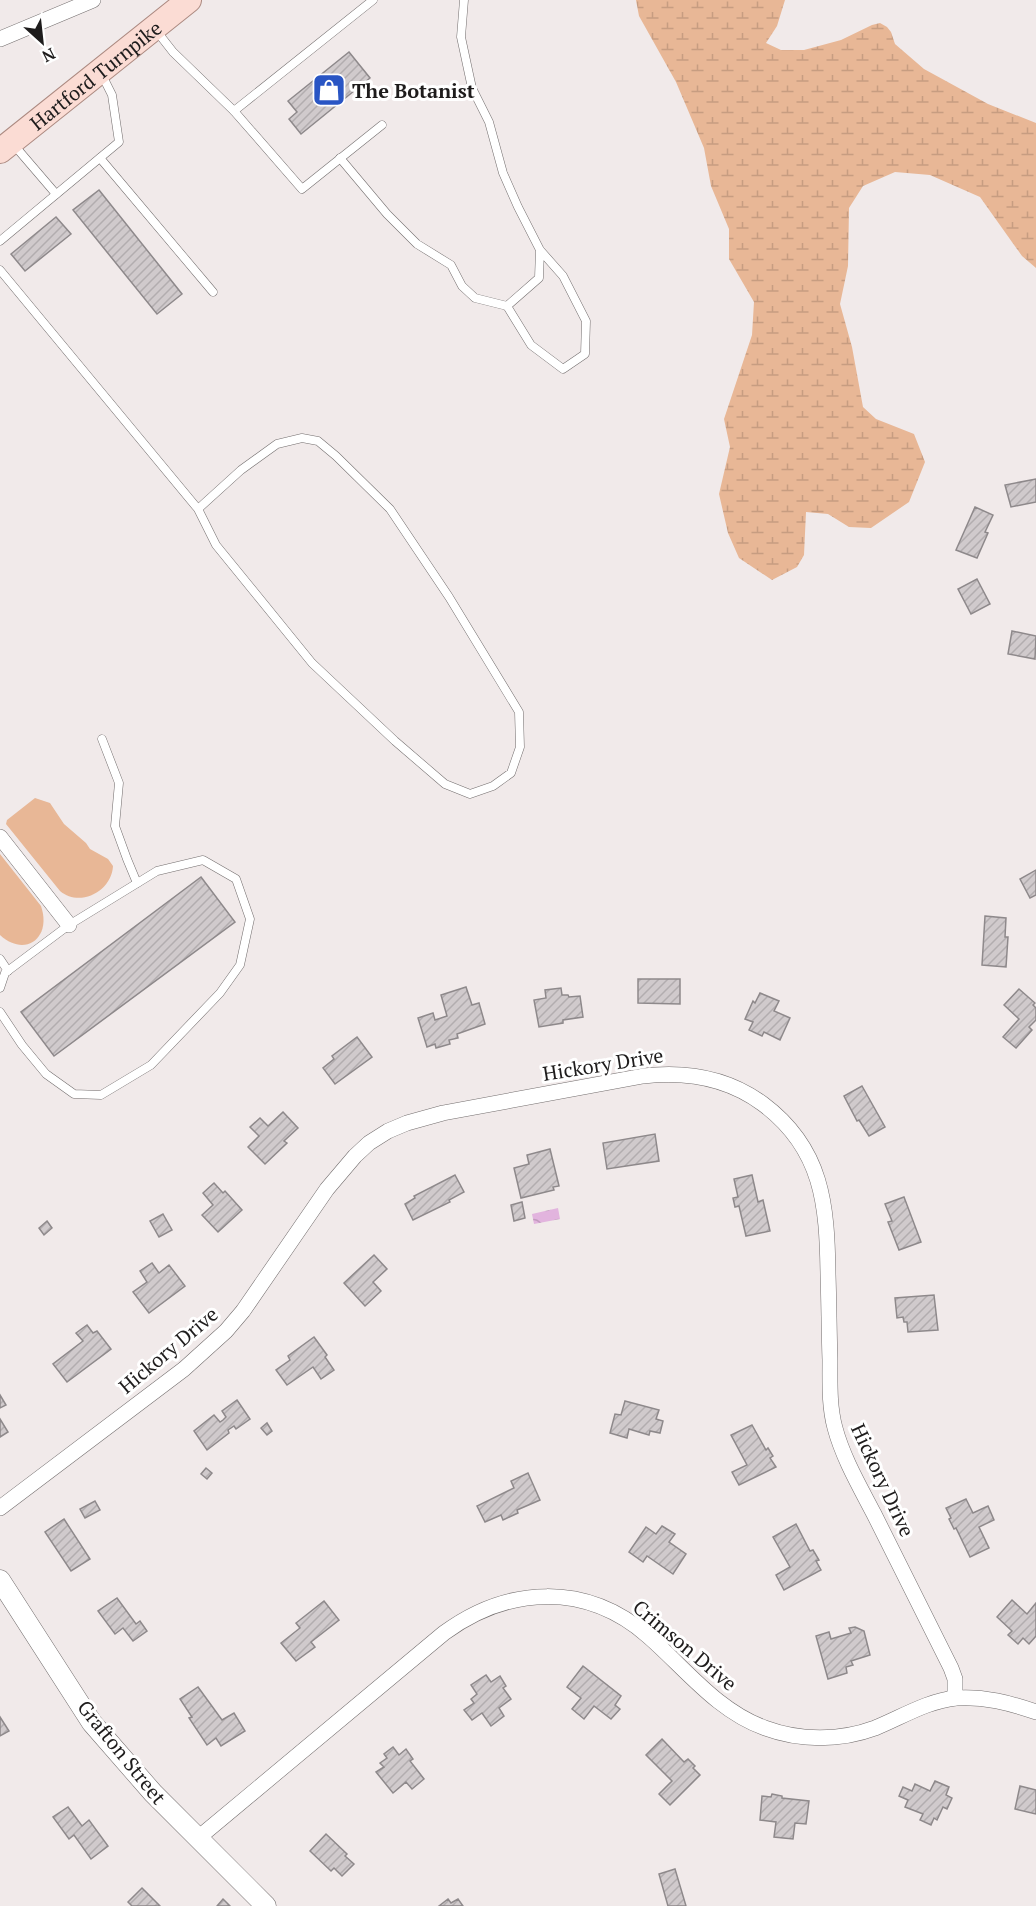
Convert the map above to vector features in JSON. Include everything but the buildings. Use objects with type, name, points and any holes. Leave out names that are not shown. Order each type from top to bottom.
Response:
[{"type":"main road","name":"Hartford Turnpike","points":[[6,147],[189,0]]},
{"type":"street","points":[[0,39],[93,0]]},
{"type":"street","points":[[0,837],[69,925]]},
{"type":"street","name":"Hickory Drive","points":[[0,1508],[184,1369],[226,1331],[243,1311],[333,1181],[369,1143],[388,1131],[443,1113],[643,1076],[663,1074],[704,1077],[741,1090],[772,1111],[798,1139],[815,1172],[821,1190],[827,1227],[830,1392],[835,1427],[856,1480],[951,1668],[956,1690],[955,1698]]},
{"type":"street","name":"Grafton Street","points":[[0,1580],[92,1723],[149,1789],[266,1906]]},
{"type":"street","name":"Crimson Drive","points":[[197,1839],[444,1633],[478,1611],[517,1599],[557,1597],[587,1603],[614,1613],[646,1634],[712,1696],[728,1708],[763,1728],[783,1734],[820,1738],[858,1733],[921,1707],[955,1698],[982,1698],[1036,1712]]},
{"type":"lane","points":[[234,111],[373,0]]},
{"type":"lane","points":[[340,158],[387,214],[417,244],[451,265],[462,286],[475,298],[507,306],[531,345],[563,369],[585,354],[586,321],[563,276],[540,250],[507,182],[489,122],[471,88],[461,37],[464,0]]},
{"type":"lane","points":[[154,28],[173,52],[234,111],[302,189],[382,125]]},
{"type":"lane","points":[[0,241],[118,142],[112,95],[100,72]]},
{"type":"lane","points":[[6,147],[56,194]]},
{"type":"lane","points":[[100,158],[213,292]]},
{"type":"lane","points":[[507,306],[539,278],[540,250]]},
{"type":"lane","points":[[0,270],[198,509],[216,545],[312,663],[394,741],[445,784],[470,794],[493,786],[510,773],[520,747],[519,712],[449,597],[390,509],[336,456],[318,441],[302,438],[277,444],[241,470],[198,509]]},
{"type":"lane","points":[[102,739],[119,783],[115,826],[137,883]]},
{"type":"lane","points":[[0,988],[5,973],[69,925],[157,871],[203,860],[236,879],[250,920],[240,964],[220,993],[151,1065],[101,1095],[74,1094],[46,1074],[22,1045],[0,1012]]},
{"type":"lane","points":[[0,959],[8,971]]},
{"type":"green space","points":[[636,0],[785,0],[777,26],[766,43],[781,50],[804,50],[841,40],[880,23],[891,32],[895,44],[924,69],[988,104],[1036,123],[1036,268],[1022,256],[980,197],[930,175],[895,172],[863,186],[849,208],[848,266],[840,304],[852,347],[863,407],[876,419],[914,434],[925,462],[909,502],[871,528],[849,527],[828,514],[806,512],[804,555],[797,567],[772,580],[739,558],[728,533],[719,494],[730,447],[724,419],[752,335],[754,302],[729,259],[729,229],[711,186],[704,148],[676,82],[639,16]]},
{"type":"green space","points":[[35,798],[50,803],[64,824],[90,849],[108,859],[113,866],[107,883],[94,894],[77,898],[60,891],[6,824],[7,820]]},
{"type":"green space","points":[[0,854],[41,906],[43,927],[34,941],[27,944],[18,945],[9,942],[0,935]]},
{"type":"water","points":[[558,1208],[560,1219],[534,1224],[532,1214]]},
{"type":"place","name":"The Botanist","points":[[329,90]]}]
